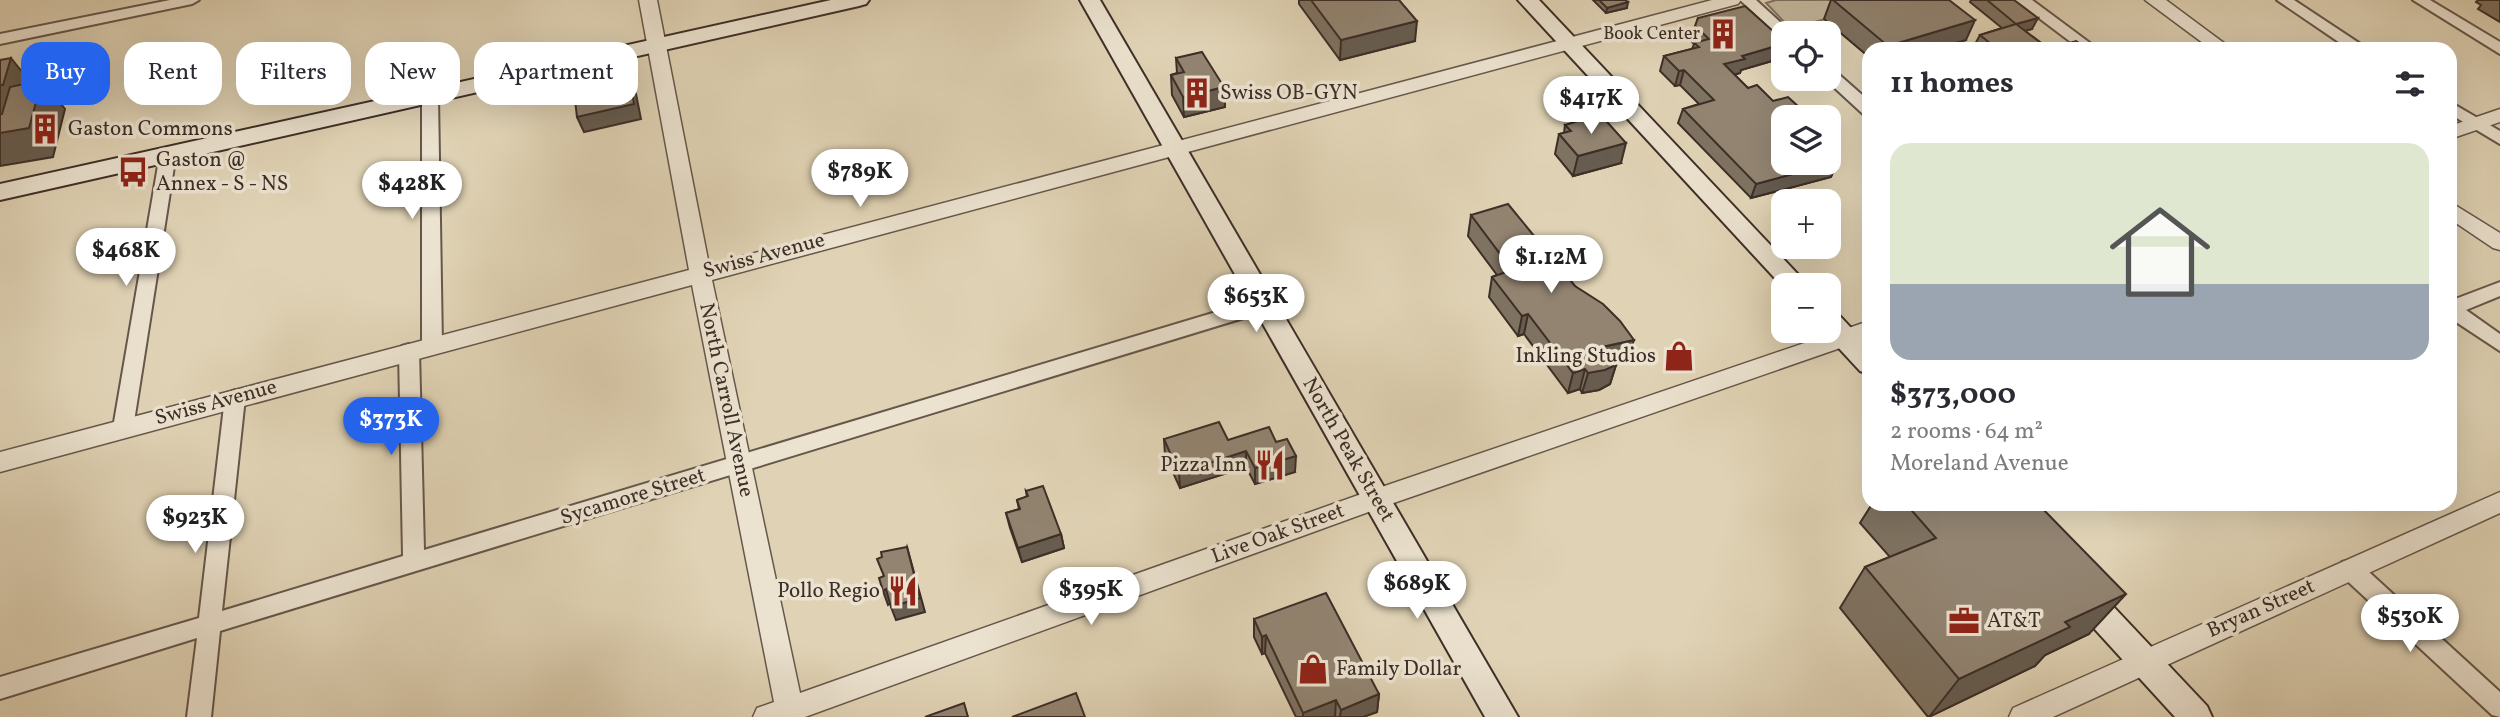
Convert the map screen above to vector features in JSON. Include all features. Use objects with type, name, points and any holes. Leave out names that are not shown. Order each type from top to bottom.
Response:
[{"type":"main road","points":[[460,89],[859,0]]},
{"type":"main road","name":"North Peak Street","points":[[1090,0],[1502,717]]},
{"type":"main road","points":[[1528,0],[1785,273]]},
{"type":"main road","points":[[0,192],[389,105]]},
{"type":"main road","points":[[1847,329],[1862,353]]},
{"type":"main road","points":[[2062,572],[2196,717]]},
{"type":"street","points":[[0,39],[192,0]]},
{"type":"street","name":"North Carroll Avenue","points":[[648,0],[739,464],[782,714]]},
{"type":"street","name":"Swiss Avenue","points":[[0,462],[1175,146],[1732,0]]},
{"type":"street","points":[[1747,0],[1771,21]]},
{"type":"street","points":[[2022,0],[2080,42]]},
{"type":"street","points":[[2154,0],[2213,42]]},
{"type":"street","points":[[2284,0],[2349,42]]},
{"type":"street","points":[[2420,0],[2500,49]]},
{"type":"street","points":[[1841,85],[1862,104]]},
{"type":"street","points":[[430,105],[432,345]]},
{"type":"street","points":[[2457,112],[2500,139]]},
{"type":"street","points":[[2457,131],[2500,115]]},
{"type":"street","points":[[123,428],[168,154]]},
{"type":"street","points":[[2457,214],[2500,243]]},
{"type":"street","points":[[2457,305],[2500,289]]},
{"type":"street","name":"Sycamore Street","points":[[0,688],[1266,304]]},
{"type":"street","points":[[2457,313],[2500,344]]},
{"type":"street","name":"Live Oak Street","points":[[782,714],[1847,329]]},
{"type":"street","points":[[409,351],[414,563]]},
{"type":"street","points":[[199,717],[235,398]]},
{"type":"street","name":"Bryan Street","points":[[2023,717],[2500,502]]},
{"type":"street","points":[[2350,569],[2500,706]]},
{"type":"shaded area","points":[[1776,0],[1912,0],[1876,4],[1818,21],[1783,21],[1766,3]]},
{"type":"building","points":[[1311,0],[1399,0],[1417,21],[1341,40]]},
{"type":"building","points":[[1599,0],[1625,0],[1628,2],[1607,8]]},
{"type":"building","points":[[1833,0],[1949,0],[1975,20],[1901,42],[1883,42]]},
{"type":"building","points":[[1987,0],[2014,0],[2038,18],[2016,24]]},
{"type":"building","points":[[1745,6],[1771,29],[1771,48],[1742,56],[1745,59],[1724,64],[1748,88],[1757,85],[1773,101],[1788,97],[1797,105],[1771,105],[1771,175],[1789,175],[1756,184],[1683,109],[1714,100],[1684,70],[1679,71],[1664,56],[1699,47],[1694,43],[1709,39],[1695,26],[1698,18]]},
{"type":"building","points":[[2016,24],[2040,42],[1988,42],[1980,35]]},
{"type":"building","points":[[1202,52],[1224,87],[1183,97],[1171,75],[1184,72],[1176,58]]},
{"type":"building","points":[[11,58],[3,85],[0,85],[0,60]]},
{"type":"building","points":[[21,85],[21,105],[35,105],[29,128],[0,133],[0,114],[10,87]]},
{"type":"building","points":[[576,105],[630,105],[577,117]]},
{"type":"building","points":[[1600,114],[1626,143],[1578,156],[1559,134],[1571,131],[1565,125]]},
{"type":"building","points":[[1508,204],[1575,286],[1603,304],[1634,340],[1602,347],[1616,365],[1605,370],[1588,373],[1585,369],[1573,373],[1528,314],[1522,316],[1492,277],[1512,270],[1471,215]]},
{"type":"building","points":[[1219,422],[1228,440],[1269,427],[1276,442],[1287,439],[1296,456],[1255,468],[1246,451],[1179,473],[1164,439]]},
{"type":"building","points":[[1043,486],[1061,534],[1018,548],[1006,513],[1020,509],[1017,500],[1028,496],[1026,491]]},
{"type":"building","name":"AT&T","points":[[1912,511],[2045,511],[2126,594],[2065,622],[2070,627],[1959,679],[1865,567],[1936,538]]},
{"type":"building","name":"Pollo Regio","points":[[907,547],[920,598],[891,607],[886,589],[883,591],[879,578],[884,576],[877,559],[882,557],[881,552]]},
{"type":"building","name":"Family Dollar","points":[[1326,593],[1379,694],[1341,710],[1336,700],[1303,713],[1266,635],[1262,637],[1254,619]]},
{"type":"building","points":[[1076,693],[1085,717],[1012,717]]},
{"type":"building","points":[[964,703],[968,717],[925,717]]},
{"type":"place","name":"Book Center","points":[[1723,34]]},
{"type":"place","name":"Swiss OB-GYN","points":[[1197,93]]},
{"type":"place","name":"Gaston Commons","points":[[45,129]]},
{"type":"place","name":"Gaston @ Annex - S - NS","points":[[133,172]]},
{"type":"place","name":"Inkling Studios","points":[[1679,356]]},
{"type":"place","name":"Pizza Inn","points":[[1270,465]]},
{"type":"place","name":"Pollo Regio","points":[[903,591]]},
{"type":"place","name":"AT&T","points":[[1964,621]]},
{"type":"place","name":"Family Dollar","points":[[1313,669]]}]
